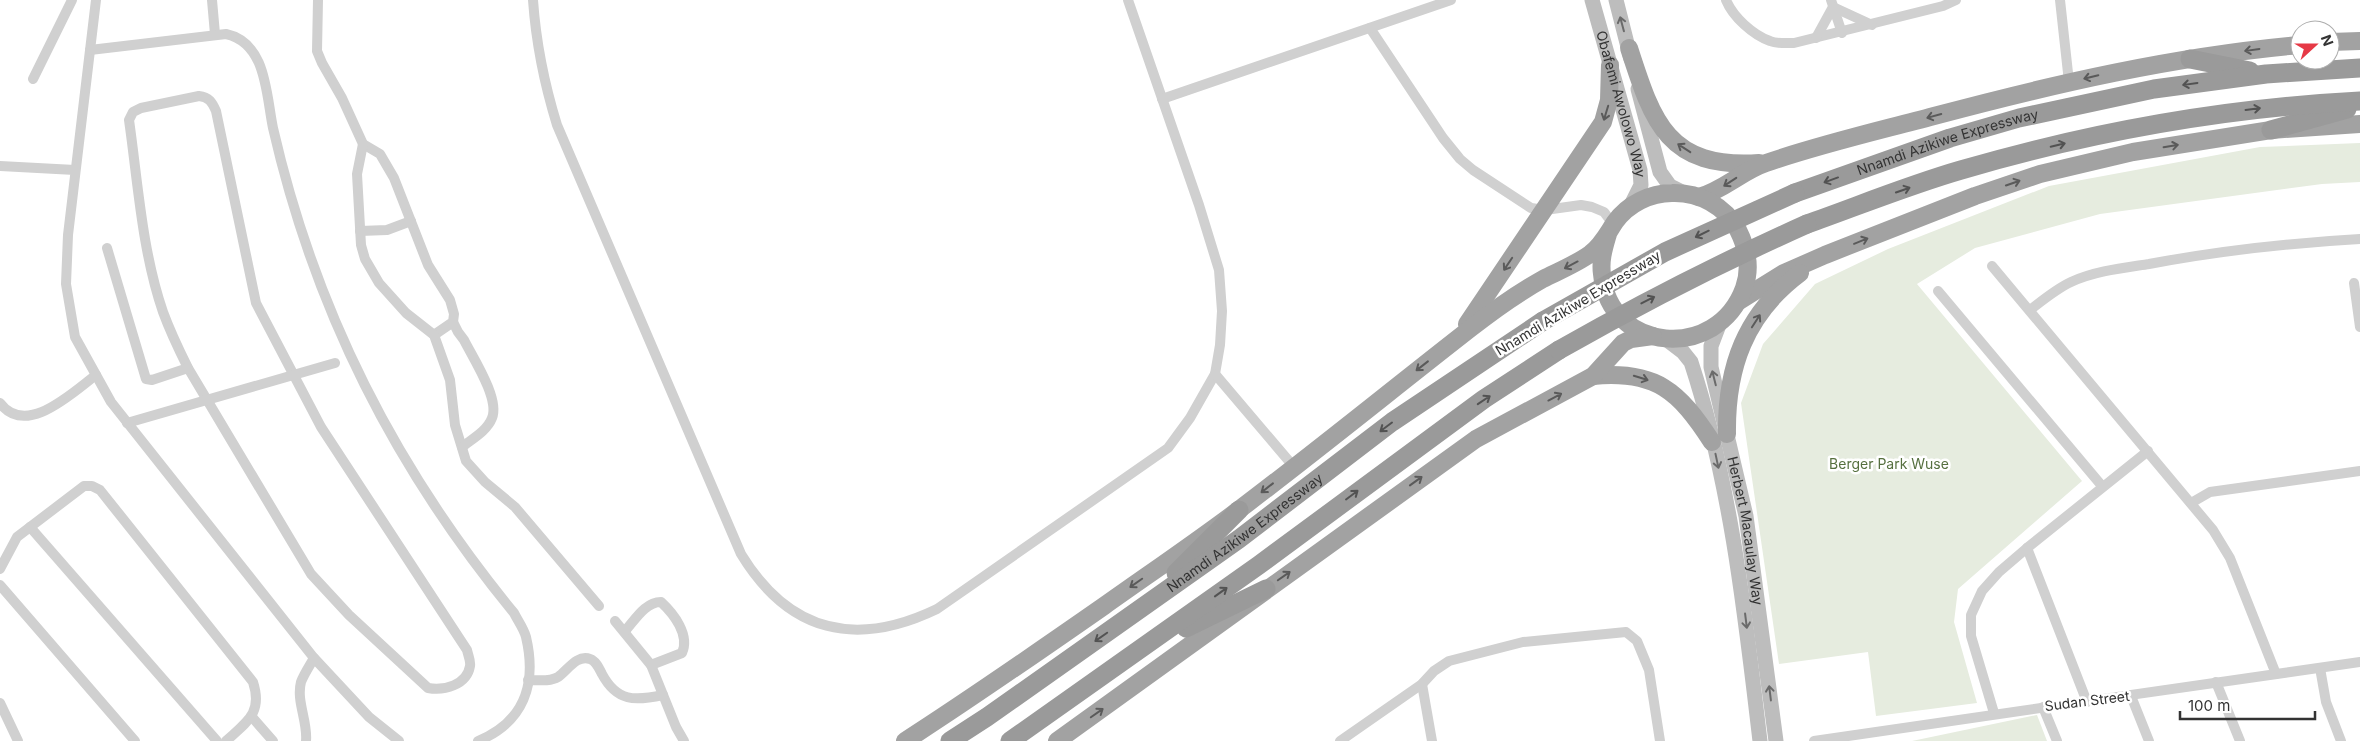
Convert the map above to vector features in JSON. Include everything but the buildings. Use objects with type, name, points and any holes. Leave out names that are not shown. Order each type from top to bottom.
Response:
[{"type":"highway","points":[[2340,42],[2360,41]]},
{"type":"highway","name":"Nnamdi Azikiwe Expressway","points":[[1700,196],[1715,192],[1765,163],[1867,134],[2069,82],[2107,73],[2190,59],[2290,46]]},
{"type":"highway","points":[[1629,48],[1651,112],[1657,123],[1675,142],[1698,156],[1713,162],[1728,164],[1765,163]]},
{"type":"highway","points":[[2190,59],[2266,74]]},
{"type":"highway","points":[[1444,349],[1472,317],[1603,122],[1609,100],[1610,65]]},
{"type":"highway","name":"Nnamdi Azikiwe Expressway","points":[[950,741],[1239,539],[1392,422],[1543,321],[1665,252],[1795,193],[1950,138],[2019,118],[2154,89],[2266,74],[2360,68]]},
{"type":"highway","points":[[1010,741],[1136,653],[1484,399],[1560,350],[1693,277],[1807,224],[1960,170],[2030,151],[2127,129],[2222,113],[2293,105],[2360,101]]},
{"type":"highway","points":[[2271,130],[2360,106]]},
{"type":"highway","points":[[1057,741],[1476,439],[1593,376],[1623,343],[1631,339],[1685,339],[1703,334],[1719,325],[1739,301],[1784,274],[1826,255],[1976,196],[2040,174],[2133,152],[2271,130],[2360,124]]},
{"type":"highway","points":[[1660,338],[1634,328],[1624,318],[1607,296],[1602,275],[1602,254],[1611,229],[1630,207],[1655,195],[1682,192],[1700,196],[1718,206],[1728,216],[1743,240],[1748,260],[1747,274],[1739,301]]},
{"type":"highway","name":"Nnamdi Azikiwe Expressway","points":[[905,741],[977,695],[1238,510],[1444,349],[1521,292],[1586,256],[1611,229]]},
{"type":"highway","points":[[1720,438],[1730,385],[1740,350],[1748,333],[1759,315],[1789,282],[1826,255]]},
{"type":"highway","points":[[1593,376],[1630,375],[1661,386],[1687,404],[1720,438]]},
{"type":"highway","points":[[1142,608],[1238,510]]},
{"type":"highway","points":[[1136,653],[1266,589]]},
{"type":"main road","name":"Obafemi Awolowo Way","points":[[1592,0],[1640,170],[1641,185],[1630,207]]},
{"type":"main road","name":"Obafemi Awolowo Way","points":[[1616,0],[1641,104],[1660,172],[1670,186],[1682,192]]},
{"type":"main road","name":"Herbert Macaulay Way","points":[[1719,325],[1711,346],[1711,367],[1743,598],[1760,741]]},
{"type":"main road","name":"Herbert Macaulay Way","points":[[1660,338],[1683,352],[1691,362],[1720,438],[1746,516],[1776,741]]},
{"type":"street","points":[[33,79],[72,0]]},
{"type":"street","points":[[96,0],[68,235],[66,284],[75,338],[111,402],[314,658],[369,717],[399,741]]},
{"type":"street","points":[[212,0],[214,34]]},
{"type":"street","points":[[318,0],[317,51],[363,144],[380,154],[394,178],[428,265],[450,300],[454,314],[453,322],[492,395],[494,408],[492,418],[485,429],[462,448]]},
{"type":"street","points":[[533,0],[544,83],[557,125],[741,554],[758,580],[776,600],[807,619],[837,629],[874,629],[914,620],[937,609],[1168,448],[1190,418],[1215,374],[1220,346],[1222,310],[1219,270],[1199,205],[1128,0]]},
{"type":"street","points":[[1162,100],[1451,0]]},
{"type":"street","points":[[1726,0],[1729,8],[1748,28],[1771,42],[1794,43],[1842,33],[1943,6],[1956,0]]},
{"type":"street","points":[[2060,0],[2069,82]]},
{"type":"street","points":[[1816,38],[1832,4]]},
{"type":"street","points":[[1832,4],[1872,25]]},
{"type":"street","points":[[1832,4],[1842,33]]},
{"type":"street","points":[[1370,28],[1430,120],[1460,159],[1522,203],[1545,210],[1581,205],[1592,207],[1604,212],[1611,229]]},
{"type":"street","points":[[90,50],[214,34],[238,36],[250,46],[258,60],[265,81],[283,171],[299,226],[318,281],[345,343],[382,422],[424,492],[514,613],[526,636],[530,665],[526,697],[515,716],[500,728],[478,741]]},
{"type":"street","points":[[199,96],[206,97],[212,102],[216,111],[256,303],[321,427],[467,650],[471,664],[467,676],[454,686],[439,691],[428,688],[328,594],[311,574],[188,368],[166,320],[156,289],[141,214],[130,120],[133,112],[141,108],[199,96]]},
{"type":"street","points":[[363,144],[357,174],[360,231],[365,259],[379,283],[406,313],[434,336],[450,380],[455,425],[466,461],[515,507],[599,606]]},
{"type":"street","points":[[0,166],[75,170]]},
{"type":"street","points":[[360,231],[387,230],[411,221]]},
{"type":"street","points":[[2030,310],[2053,292],[2071,282],[2096,274],[2196,256],[2270,246],[2360,239]]},
{"type":"street","points":[[106,248],[146,379],[152,380],[188,368]]},
{"type":"street","points":[[1992,266],[2212,530],[2230,558],[2276,674]]},
{"type":"street","points":[[2354,283],[2360,327]]},
{"type":"street","points":[[1938,291],[2102,486]]},
{"type":"street","points":[[434,336],[453,322]]},
{"type":"street","points":[[127,423],[335,363]]},
{"type":"street","points":[[1215,374],[1294,467]]},
{"type":"street","points":[[0,403],[13,414],[35,415],[48,410],[96,375]]},
{"type":"street","points":[[1994,713],[1971,636],[1970,616],[1982,591],[2027,548],[2148,451]]},
{"type":"street","points":[[2191,503],[2210,492],[2360,470]]},
{"type":"street","points":[[0,569],[17,537],[84,486],[92,486],[100,490],[253,682],[256,692],[252,717],[226,741]]},
{"type":"street","points":[[30,527],[217,741]]},
{"type":"street","points":[[2027,548],[2087,702]]},
{"type":"street","points":[[0,584],[135,741]]},
{"type":"street","points":[[625,631],[646,607],[654,602],[661,602],[668,608],[684,633],[686,644],[682,653],[651,664]]},
{"type":"street","points":[[615,621],[651,664],[676,727],[684,741]]},
{"type":"street","points":[[1340,741],[1422,684],[1434,671],[1449,660],[1523,642],[1626,632],[1637,641],[1649,670],[1660,741]]},
{"type":"street","points":[[306,741],[307,731],[300,696],[301,683],[314,658]]},
{"type":"street","points":[[528,680],[558,677],[574,662],[585,658],[591,659],[617,694],[631,699],[663,695]]},
{"type":"street","name":"Sudan Street","points":[[1814,741],[1994,713],[2131,696],[2360,662]]},
{"type":"street","points":[[2320,668],[2326,702],[2340,741]]},
{"type":"street","points":[[2216,682],[2240,741]]},
{"type":"street","points":[[1422,684],[1432,741]]},
{"type":"street","points":[[2131,696],[2149,741]]},
{"type":"street","points":[[0,703],[18,741]]},
{"type":"street","points":[[2043,707],[2057,741]]},
{"type":"street","points":[[252,717],[273,741]]},
{"type":"green space","name":"Berger Park Wuse","points":[[2360,143],[2360,182],[2322,184],[2100,214],[1975,248],[1917,284],[2082,481],[1958,589],[1954,622],[1977,703],[1876,716],[1868,652],[1779,664],[1741,403],[1763,344],[1815,284],[1888,249],[2049,186],[2260,147]]},
{"type":"green space","points":[[2037,715],[2047,741],[1912,741]]}]
